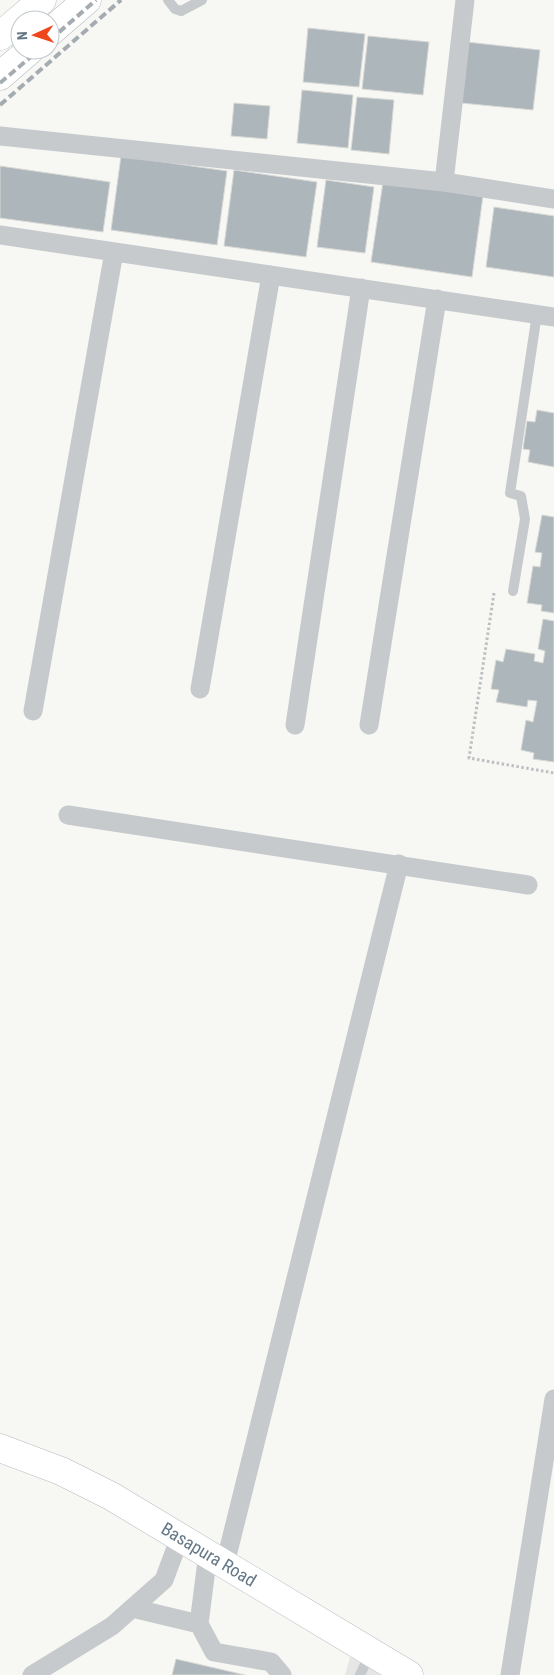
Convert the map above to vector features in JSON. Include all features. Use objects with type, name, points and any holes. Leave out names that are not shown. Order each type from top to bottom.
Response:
[{"type":"main road","points":[[0,13],[15,0]]},
{"type":"main road","points":[[0,36],[42,0]]},
{"type":"main road","points":[[60,23],[87,0]]},
{"type":"main road","points":[[0,76],[18,60]]},
{"type":"main road","name":"Basapura Road","points":[[0,1448],[83,1482],[216,1558],[366,1664],[409,1675]]},
{"type":"street","points":[[444,182],[465,0]]},
{"type":"street","points":[[0,136],[444,182],[554,199]]},
{"type":"street","points":[[0,235],[545,315]]},
{"type":"street","points":[[33,711],[114,252]]},
{"type":"street","points":[[200,689],[271,275]]},
{"type":"street","points":[[295,725],[361,288]]},
{"type":"street","points":[[369,725],[437,299]]},
{"type":"street","points":[[68,815],[528,885]]},
{"type":"street","points":[[282,1675],[271,1662],[214,1652],[198,1624],[399,864]]},
{"type":"street","points":[[510,1675],[554,1399]]},
{"type":"street","points":[[32,1675],[112,1626],[164,1580],[180,1537]]},
{"type":"street","points":[[132,1608],[198,1624]]},
{"type":"lane","points":[[168,0],[174,9],[181,11],[202,0]]},
{"type":"lane","points":[[513,591],[525,519],[521,496],[510,493],[545,315]]},
{"type":"path","points":[[495,591],[469,758],[554,773]]},
{"type":"shaded area","points":[[350,1657],[381,1675],[345,1675]]},
{"type":"building","points":[[308,28],[365,34],[359,87],[303,82]]},
{"type":"building","points":[[368,36],[429,42],[423,95],[362,89]]},
{"type":"building","points":[[467,42],[540,50],[533,110],[461,103]]},
{"type":"building","points":[[302,90],[353,95],[348,148],[297,143]]},
{"type":"building","points":[[357,97],[394,100],[389,154],[351,150]]},
{"type":"building","points":[[234,103],[270,106],[267,139],[231,136]]},
{"type":"building","points":[[121,156],[227,171],[217,245],[111,230]]},
{"type":"building","points":[[0,166],[110,182],[103,232],[0,218]]},
{"type":"building","points":[[234,170],[317,182],[306,257],[224,246]]},
{"type":"building","points":[[326,180],[374,187],[365,253],[317,247]]},
{"type":"building","points":[[383,182],[483,196],[472,277],[371,262]]},
{"type":"building","points":[[494,207],[554,216],[554,277],[486,267]]},
{"type":"building","points":[[537,410],[554,413],[554,467],[528,462],[530,450],[523,449],[527,421],[535,422]]},
{"type":"building","points":[[542,515],[554,517],[554,613],[541,611],[542,605],[527,603],[533,566],[540,567],[542,553],[535,552]]},
{"type":"building","points":[[543,619],[554,621],[554,762],[533,759],[534,753],[521,750],[526,720],[533,722],[537,701],[528,700],[527,707],[496,702],[499,690],[491,689],[496,660],[503,662],[506,649],[535,654],[534,661],[543,663],[545,651],[538,649]]},
{"type":"building","points":[[176,1659],[245,1675],[172,1675]]},
{"type":"railway","points":[[60,31],[96,0]]},
{"type":"railway","points":[[0,105],[121,0]]},
{"type":"railway","points":[[0,83],[27,60]]}]
